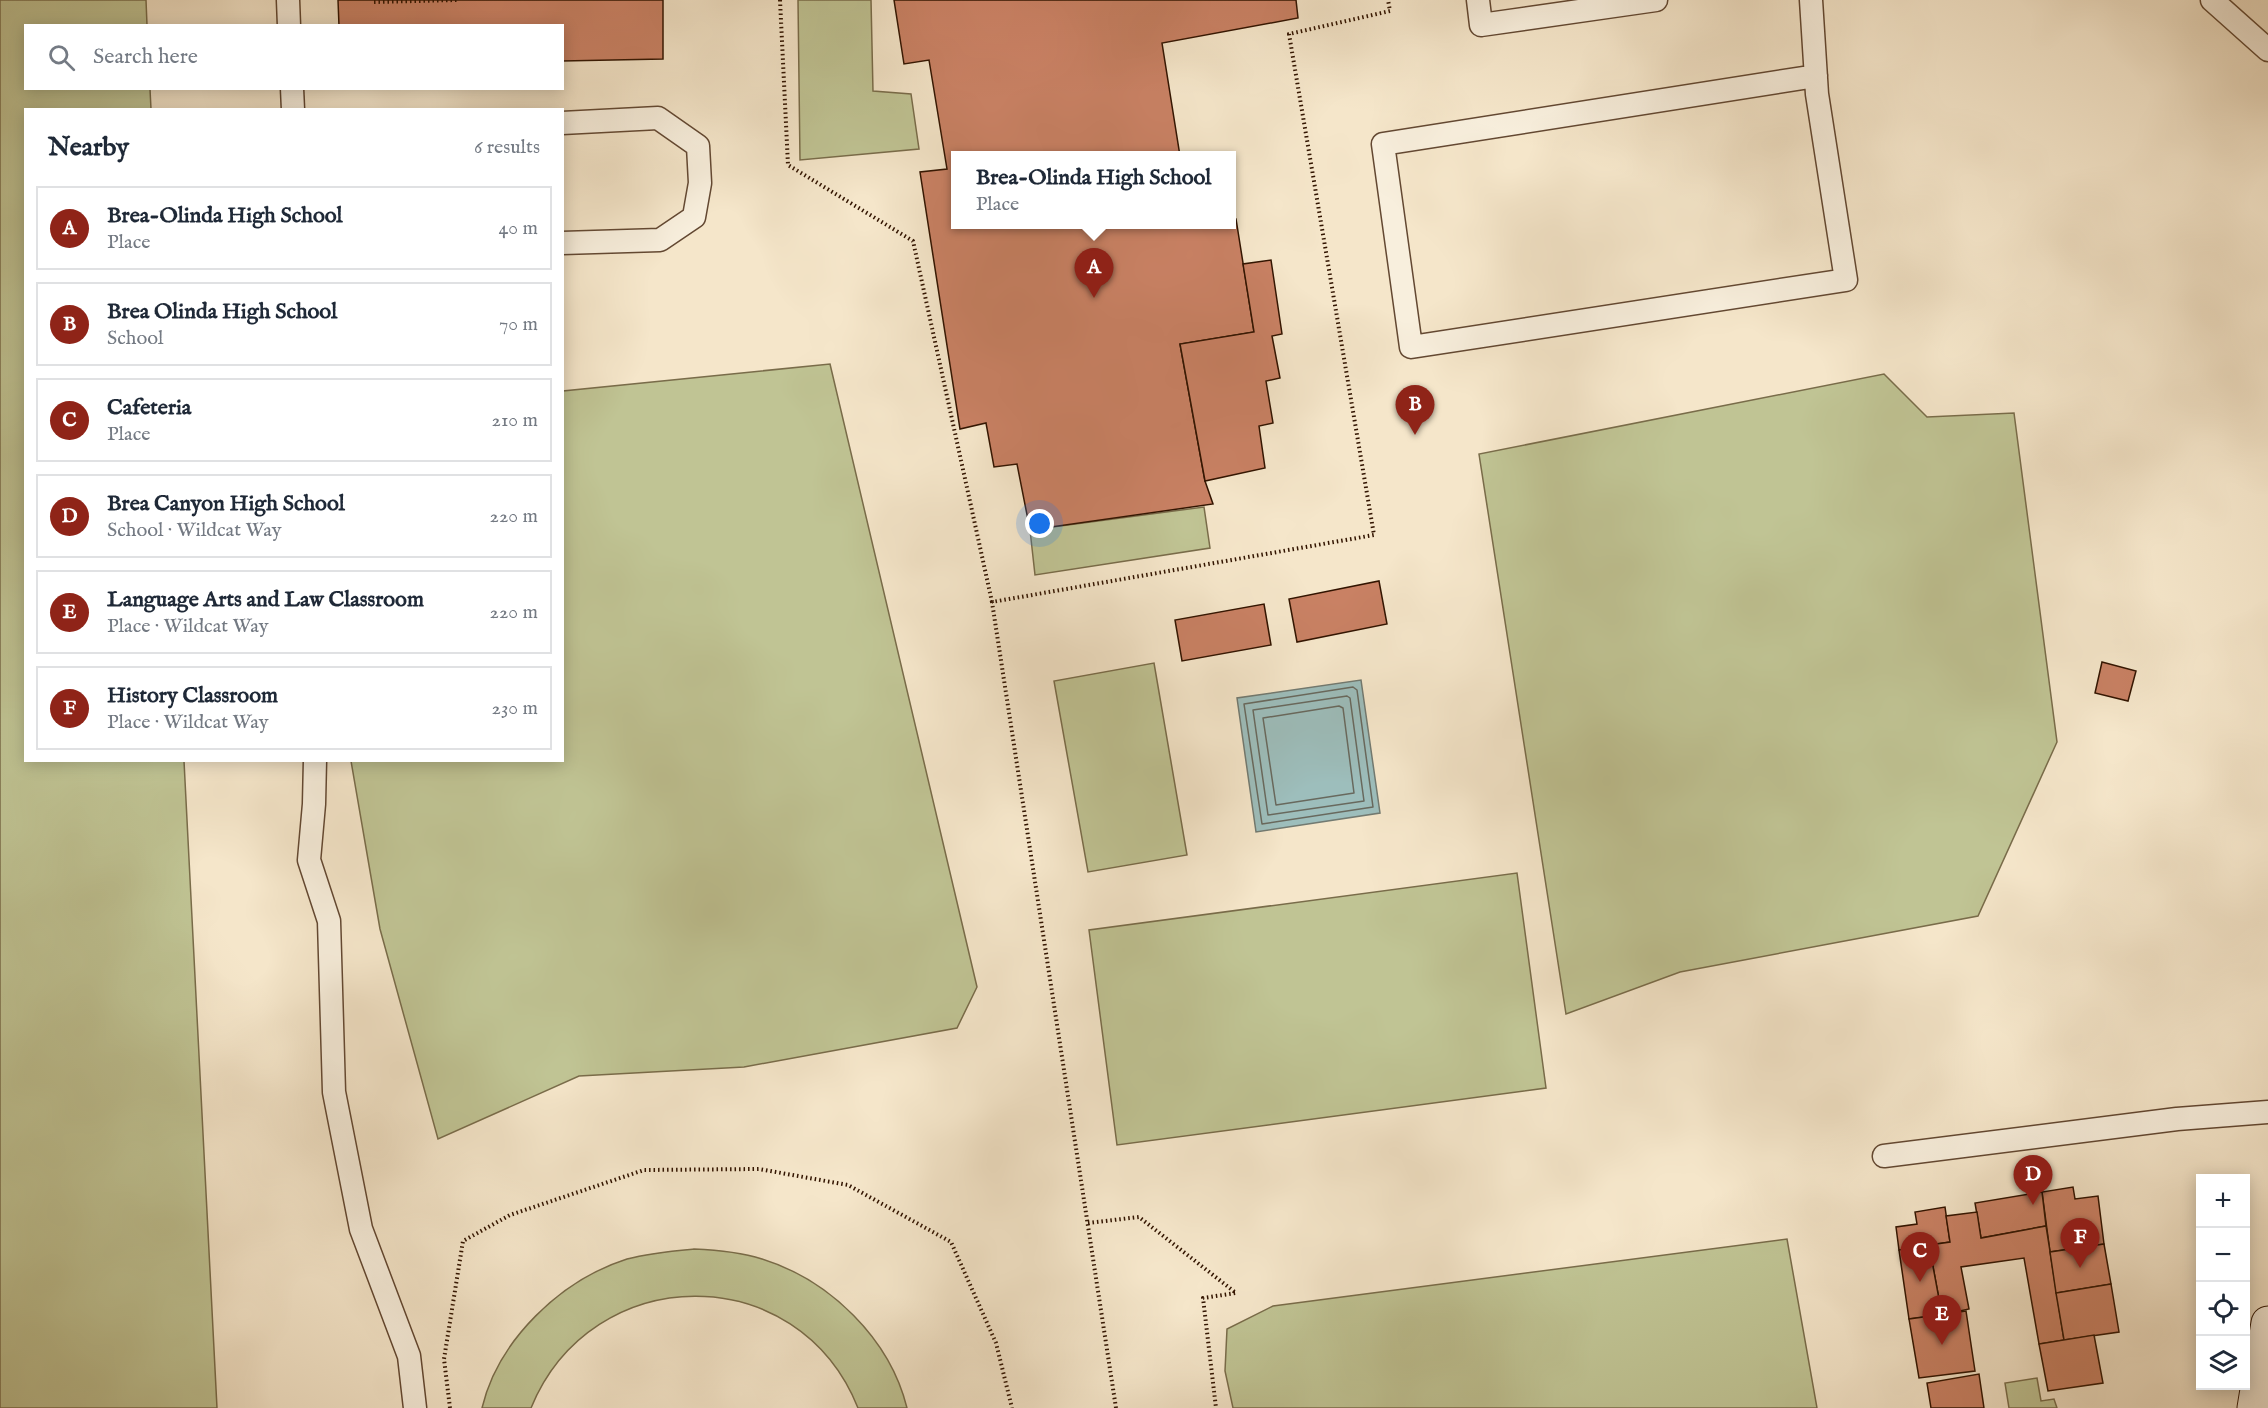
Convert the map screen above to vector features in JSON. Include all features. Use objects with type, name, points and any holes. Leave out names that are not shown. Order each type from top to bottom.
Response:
[{"type":"street","points":[[2254,1408],[2268,1323]]},
{"type":"lane","points":[[288,0],[289,24]]},
{"type":"lane","points":[[1478,0],[1481,25],[1656,0]]},
{"type":"lane","points":[[1811,0],[1816,76],[1846,280],[1411,347],[1383,144],[1816,76]]},
{"type":"lane","points":[[2212,0],[2268,50]]},
{"type":"lane","points":[[292,90],[293,108]]},
{"type":"lane","points":[[564,123],[658,118],[698,146],[700,183],[694,217],[660,240],[564,243]]},
{"type":"lane","points":[[315,762],[309,860],[329,921],[334,1092],[361,1229],[409,1356],[416,1408]]},
{"type":"lane","points":[[1884,1156],[2177,1119],[2268,1112]]},
{"type":"path","points":[[374,3],[457,0]]},
{"type":"path","points":[[780,0],[788,165],[913,241],[992,602],[1116,1408]]},
{"type":"path","points":[[992,602],[1374,535],[1289,34],[1390,10],[1388,0]]},
{"type":"path","points":[[450,1408],[444,1359],[463,1242],[510,1215],[644,1170],[759,1169],[849,1185],[951,1242],[996,1343],[1012,1408]]},
{"type":"path","points":[[1088,1223],[1139,1217],[1236,1293],[1203,1298],[1216,1408]]},
{"type":"green space","points":[[0,0],[146,0],[147,24],[24,24],[24,90],[150,90],[151,108],[24,108],[24,762],[184,762],[217,1408],[0,1408]]},
{"type":"green space","points":[[798,0],[871,0],[873,91],[911,94],[919,149],[800,160]]},
{"type":"green space","points":[[830,364],[977,987],[957,1028],[744,1067],[579,1076],[438,1139],[380,929],[351,762],[564,762],[564,391]]},
{"type":"green space","points":[[1884,374],[1927,417],[2014,413],[2057,742],[1978,916],[1680,972],[1566,1014],[1479,454]]},
{"type":"green space","points":[[1204,507],[1210,548],[1035,575],[1030,530]]},
{"type":"green space","points":[[1154,663],[1187,855],[1088,872],[1054,681]]},
{"type":"green space","points":[[1517,873],[1546,1088],[1117,1145],[1089,930]]},
{"type":"green space","points":[[1787,1239],[1817,1408],[1233,1408],[1225,1371],[1227,1329],[1273,1306]]},
{"type":"green space","points":[[694,1249],[729,1252],[762,1259],[811,1281],[833,1297],[872,1336],[899,1383],[907,1408],[858,1408],[829,1359],[790,1324],[744,1303],[695,1296],[645,1303],[599,1324],[560,1359],[531,1408],[482,1408],[490,1383],[502,1359],[536,1316],[556,1297],[602,1269],[627,1259]]},
{"type":"green space","points":[[2037,1378],[2041,1401],[2054,1399],[2057,1408],[2009,1408],[2005,1383]]},
{"type":"water","points":[[1361,680],[1380,813],[1256,832],[1237,698]]},
{"type":"building","points":[[338,0],[663,0],[663,59],[564,61],[564,24],[339,24]]},
{"type":"building","points":[[894,0],[1296,0],[1298,18],[1162,43],[1179,151],[951,151],[951,229],[1236,229],[1236,219],[1254,332],[1180,344],[1205,481],[1213,504],[1030,530],[1017,464],[994,467],[986,423],[960,429],[920,172],[947,169],[929,60],[904,64]]},
{"type":"building","points":[[1271,260],[1282,334],[1272,336],[1280,378],[1266,381],[1273,423],[1259,426],[1265,468],[1205,481],[1180,344],[1254,332],[1243,264]]},
{"type":"building","points":[[1379,581],[1387,624],[1297,642],[1289,599]]},
{"type":"building","points":[[1264,604],[1271,645],[1182,661],[1175,620]]},
{"type":"building","points":[[2102,662],[2136,671],[2128,701],[2095,693]]},
{"type":"building","points":[[2073,1187],[2075,1199],[2098,1196],[2104,1244],[2050,1252],[2042,1192]]},
{"type":"building","points":[[2042,1192],[2046,1226],[1981,1238],[1975,1203]]},
{"type":"building","points":[[1945,1207],[1950,1242],[1899,1250],[1896,1227],[1917,1224],[1915,1212]]},
{"type":"building","points":[[1977,1212],[1981,1238],[2046,1226],[2064,1340],[2039,1344],[2024,1258],[1961,1267],[1969,1309],[1942,1315],[1929,1245],[1950,1242],[1946,1216]]},
{"type":"building","points":[[2104,1244],[2111,1284],[2056,1293],[2050,1252]]},
{"type":"building","points":[[1929,1245],[1942,1315],[1909,1319],[1899,1250]]},
{"type":"building","points":[[2111,1284],[2119,1332],[2064,1340],[2056,1293]]},
{"type":"building","points":[[1966,1311],[1975,1371],[1919,1378],[1909,1319]]},
{"type":"building","points":[[2094,1335],[2103,1383],[2048,1391],[2039,1344]]},
{"type":"building","points":[[1979,1374],[1984,1408],[1931,1408],[1927,1383]]},
{"type":"place","name":"Brea-Olinda High School","points":[[1094,298]]},
{"type":"place","name":"Brea Olinda High School","points":[[1415,435]]},
{"type":"place","name":"Brea Canyon High School","points":[[2033,1205]]},
{"type":"place","name":"History Classroom","points":[[2080,1268]]},
{"type":"place","name":"Cafeteria","points":[[1920,1282]]},
{"type":"place","name":"Language Arts and Law Classroom","points":[[1942,1345]]}]
